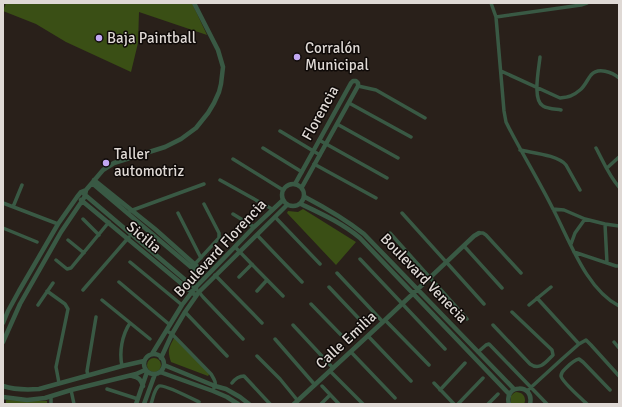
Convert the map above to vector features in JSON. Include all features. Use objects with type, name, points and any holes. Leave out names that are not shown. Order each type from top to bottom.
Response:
[{"type":"street","points":[[3,323],[19,291],[58,224],[77,197],[103,170],[114,163],[165,147],[181,139],[196,128],[214,103],[221,84],[223,67],[218,50],[194,3]]},
{"type":"street","points":[[491,3],[496,17],[505,117],[509,128],[553,209],[570,245],[589,278],[600,293],[619,306]]},
{"type":"street","points":[[496,17],[576,4],[581,6],[587,3]]},
{"type":"street","points":[[540,57],[537,98],[539,103],[543,106],[561,110]]},
{"type":"street","points":[[501,71],[560,98],[569,97],[581,90],[592,73],[603,70],[616,75],[619,78]]},
{"type":"street","name":"Florencia","points":[[295,184],[352,81],[356,81],[358,86],[302,187]]},
{"type":"street","points":[[358,86],[376,90],[425,118]]},
{"type":"street","points":[[348,103],[411,137]]},
{"type":"street","points":[[337,124],[398,158]]},
{"type":"street","points":[[280,131],[320,155]]},
{"type":"street","points":[[319,140],[387,178]]},
{"type":"street","points":[[262,148],[302,172]]},
{"type":"street","points":[[596,148],[619,187]]},
{"type":"street","points":[[520,150],[556,158],[563,162],[580,190]]},
{"type":"street","points":[[607,168],[619,157]]},
{"type":"street","points":[[233,158],[283,190]]},
{"type":"street","points":[[314,164],[376,198]]},
{"type":"street","points":[[220,180],[272,209]]},
{"type":"street","points":[[93,181],[193,266],[219,238],[220,235],[204,204]]},
{"type":"street","points":[[130,211],[204,184]]},
{"type":"street","points":[[295,184],[302,187],[305,197],[301,204],[294,207],[287,205],[282,200],[282,196],[283,190],[287,186],[295,184]]},
{"type":"street","points":[[13,207],[22,185]]},
{"type":"street","name":"Sicilia","points":[[84,191],[85,196],[131,234],[193,290]]},
{"type":"street","points":[[3,342],[20,304],[85,196]]},
{"type":"street","name":"Sicilia","points":[[77,197],[127,239],[199,295]]},
{"type":"street","name":"Boulevard Venecia","points":[[305,197],[330,210],[352,224],[364,234],[514,389]]},
{"type":"street","name":"Boulevard Florencia","points":[[152,354],[193,290],[282,200]]},
{"type":"street","points":[[3,203],[58,224]]},
{"type":"street","name":"Boulevard Venecia","points":[[301,204],[328,216],[349,229],[369,246],[509,394]]},
{"type":"street","name":"Boulevard Florencia","points":[[161,358],[172,334],[185,312],[215,275],[287,205]]},
{"type":"street","points":[[553,209],[564,210],[584,219],[619,226]]},
{"type":"street","points":[[178,213],[201,258]]},
{"type":"street","points":[[402,213],[484,304]]},
{"type":"street","points":[[233,214],[254,227]]},
{"type":"street","points":[[275,217],[320,264]]},
{"type":"street","points":[[56,260],[66,268],[70,269],[112,218]]},
{"type":"street","points":[[83,219],[99,235]]},
{"type":"street","points":[[570,245],[575,233],[584,219]]},
{"type":"street","points":[[605,224],[608,263]]},
{"type":"street","points":[[3,228],[38,242]]},
{"type":"street","points":[[479,232],[486,235],[521,273]]},
{"type":"street","name":"Calle Emilia","points":[[296,402],[479,232]]},
{"type":"street","points":[[390,233],[467,319]]},
{"type":"street","points":[[83,290],[131,234]]},
{"type":"street","points":[[257,235],[302,282]]},
{"type":"street","points":[[68,240],[84,252]]},
{"type":"street","points":[[464,246],[502,288]]},
{"type":"street","points":[[235,247],[283,296]]},
{"type":"street","points":[[574,252],[619,266]]},
{"type":"street","points":[[360,259],[445,349]]},
{"type":"street","points":[[130,262],[182,305]]},
{"type":"street","points":[[239,277],[252,264]]},
{"type":"street","points":[[337,273],[429,365]]},
{"type":"street","points":[[215,275],[262,323]]},
{"type":"street","points":[[257,290],[267,280]]},
{"type":"street","points":[[119,282],[170,325]]},
{"type":"street","points":[[38,305],[53,283]]},
{"type":"street","points":[[311,304],[346,339],[355,334],[362,327],[363,324],[328,286]]},
{"type":"street","points":[[529,305],[551,286]]},
{"type":"street","points":[[47,292],[65,304],[68,309],[56,367],[60,383]]},
{"type":"street","points":[[199,295],[243,339]]},
{"type":"street","points":[[537,298],[579,344]]},
{"type":"street","points":[[102,300],[150,339]]},
{"type":"street","points":[[185,312],[227,356]]},
{"type":"street","points":[[493,325],[534,367],[538,367],[553,355],[552,350],[512,312]]},
{"type":"street","points":[[88,375],[87,371],[96,317]]},
{"type":"street","points":[[122,366],[124,335],[130,323]]},
{"type":"street","points":[[293,325],[363,404]]},
{"type":"street","points":[[167,331],[172,334],[211,374],[215,381],[214,388]]},
{"type":"street","points":[[355,334],[362,341]]},
{"type":"street","points":[[368,336],[411,381]]},
{"type":"street","points":[[275,340],[316,385]]},
{"type":"street","points":[[509,404],[509,394],[514,389],[529,389],[584,341],[588,341],[619,376]]},
{"type":"street","points":[[614,342],[619,348]]},
{"type":"street","points":[[478,352],[489,344],[529,389],[547,404]]},
{"type":"street","points":[[351,352],[395,398]]},
{"type":"street","points":[[107,389],[137,402],[146,371],[144,368],[144,362],[148,356],[155,354],[161,358],[164,365],[162,370],[157,374],[144,404]]},
{"type":"street","points":[[256,356],[280,379],[296,402]]},
{"type":"street","points":[[562,359],[568,366]]},
{"type":"street","points":[[587,404],[562,378],[562,373],[575,360],[581,360],[610,390]]},
{"type":"street","points":[[546,361],[552,368]]},
{"type":"street","points":[[3,386],[26,390],[39,389],[122,366],[144,362]]},
{"type":"street","points":[[440,390],[465,363]]},
{"type":"street","points":[[164,365],[214,388],[238,404]]},
{"type":"street","points":[[3,397],[27,400],[36,399],[146,371],[152,374],[214,388],[226,389],[249,404]]},
{"type":"street","points":[[131,376],[140,378],[142,386]]},
{"type":"street","points":[[232,383],[236,378],[244,376],[270,404]]},
{"type":"street","points":[[458,404],[483,378]]},
{"type":"street","points":[[434,383],[454,404]]},
{"type":"street","points":[[152,404],[159,386],[164,386],[199,402]]},
{"type":"street","points":[[322,386],[339,404]]},
{"type":"street","points":[[529,389],[530,404]]},
{"type":"street","points":[[71,390],[74,404]]},
{"type":"street","points":[[148,394],[154,396]]},
{"type":"street","points":[[488,404],[498,394]]},
{"type":"street","points":[[321,404],[330,395]]},
{"type":"street","points":[[50,404],[51,396]]},
{"type":"green space","name":"Baja Paintball","points":[[6,3],[192,3],[207,35],[139,12],[138,43],[131,72],[66,42],[36,24],[3,11]]},
{"type":"green space","points":[[303,209],[356,242],[336,265],[287,213],[288,211],[298,212]]},
{"type":"green space","points":[[174,338],[210,373],[208,376],[171,362],[169,349]]},
{"type":"green space","points":[[154,358],[159,360],[161,365],[159,370],[154,372],[149,370],[147,365],[149,360]]},
{"type":"green space","points":[[516,392],[521,393],[524,396],[524,404],[511,403],[511,396]]},
{"type":"green space","points":[[6,400],[47,401],[47,404],[6,404]]},
{"type":"place","name":"Baja Paintball","points":[[99,38]]},
{"type":"place","name":"Corralón Municipal","points":[[297,57]]},
{"type":"place","name":"Taller automotriz","points":[[106,163]]}]
